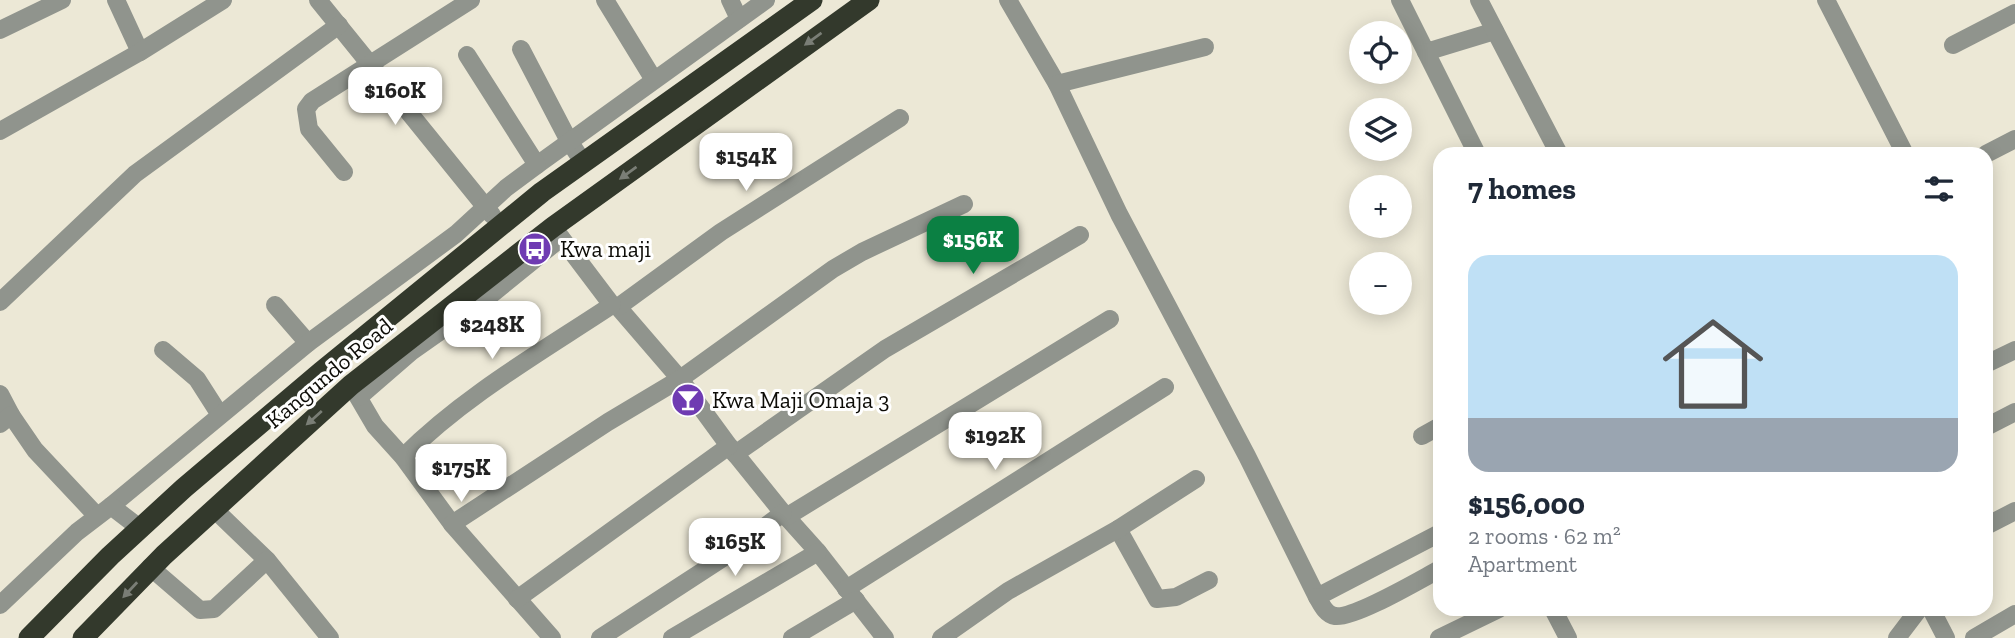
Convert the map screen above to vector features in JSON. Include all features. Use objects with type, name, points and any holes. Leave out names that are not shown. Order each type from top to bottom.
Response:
[{"type":"highway","name":"Kangundo Road","points":[[29,638],[71,594],[184,488],[321,372],[583,162],[812,0]]},
{"type":"highway","name":"Kangundo Road","points":[[83,638],[150,567],[214,509],[355,391],[557,233],[869,0]]},
{"type":"street","points":[[0,30],[62,0]]},
{"type":"street","points":[[117,0],[140,52]]},
{"type":"street","points":[[0,131],[140,52],[223,0]]},
{"type":"street","points":[[318,0],[485,209],[503,224]]},
{"type":"street","points":[[344,172],[309,130],[306,109],[312,101],[471,0]]},
{"type":"street","points":[[605,0],[654,80]]},
{"type":"street","points":[[730,0],[739,19]]},
{"type":"street","points":[[0,606],[104,510],[308,343],[430,254],[537,164],[766,0]]},
{"type":"street","points":[[1008,0],[1058,84],[1119,214],[1327,612],[1335,617],[1363,609],[1433,573]]},
{"type":"street","points":[[1401,0],[1474,147]]},
{"type":"street","points":[[1479,0],[1555,147]]},
{"type":"street","points":[[1826,0],[1902,147]]},
{"type":"street","points":[[1953,45],[2015,13]]},
{"type":"street","points":[[0,302],[135,174],[339,25]]},
{"type":"street","points":[[1426,52],[1495,31]]},
{"type":"street","points":[[1058,84],[1205,47]]},
{"type":"street","points":[[522,49],[569,141],[583,162]]},
{"type":"street","points":[[467,55],[537,164]]},
{"type":"street","points":[[403,457],[422,438],[499,379],[615,306],[721,232],[900,118]]},
{"type":"street","points":[[1993,150],[2015,139]]},
{"type":"street","points":[[452,524],[608,422],[680,379],[833,269],[964,204]]},
{"type":"street","points":[[557,233],[615,306],[680,379],[732,450],[818,552],[885,638]]},
{"type":"street","points":[[517,598],[885,349],[1080,235]]},
{"type":"street","points":[[275,305],[308,343]]},
{"type":"street","points":[[600,638],[785,515],[1110,319]]},
{"type":"street","points":[[163,350],[197,379],[220,415]]},
{"type":"street","points":[[1993,361],[2015,350]]},
{"type":"street","points":[[792,638],[851,595],[1165,387]]},
{"type":"street","points":[[355,391],[375,426],[403,457],[452,524],[552,638]]},
{"type":"street","points":[[0,394],[5,420],[34,450],[104,510],[141,529]]},
{"type":"street","points":[[1993,423],[2015,411]]},
{"type":"street","points":[[1422,436],[1433,430]]},
{"type":"street","points":[[941,638],[1008,591],[1118,528],[1196,479]]},
{"type":"street","points":[[214,509],[267,560],[330,638]]},
{"type":"street","points":[[1993,522],[2015,511]]},
{"type":"street","points":[[1118,528],[1157,599],[1176,597],[1209,580]]},
{"type":"street","points":[[1317,597],[1433,537]]},
{"type":"street","points":[[672,638],[818,552]]},
{"type":"street","points":[[150,567],[200,610],[206,611],[214,609],[267,560]]},
{"type":"street","points":[[1974,638],[2015,614]]},
{"type":"street","points":[[1439,638],[1485,616]]},
{"type":"street","points":[[1557,616],[1568,638]]},
{"type":"street","points":[[1897,638],[1914,616]]},
{"type":"street","points":[[1935,616],[1946,638]]},
{"type":"place","name":"Kwa maji","points":[[535,249]]},
{"type":"place","name":"Kwa Maji Omaja 3","points":[[688,400]]}]
